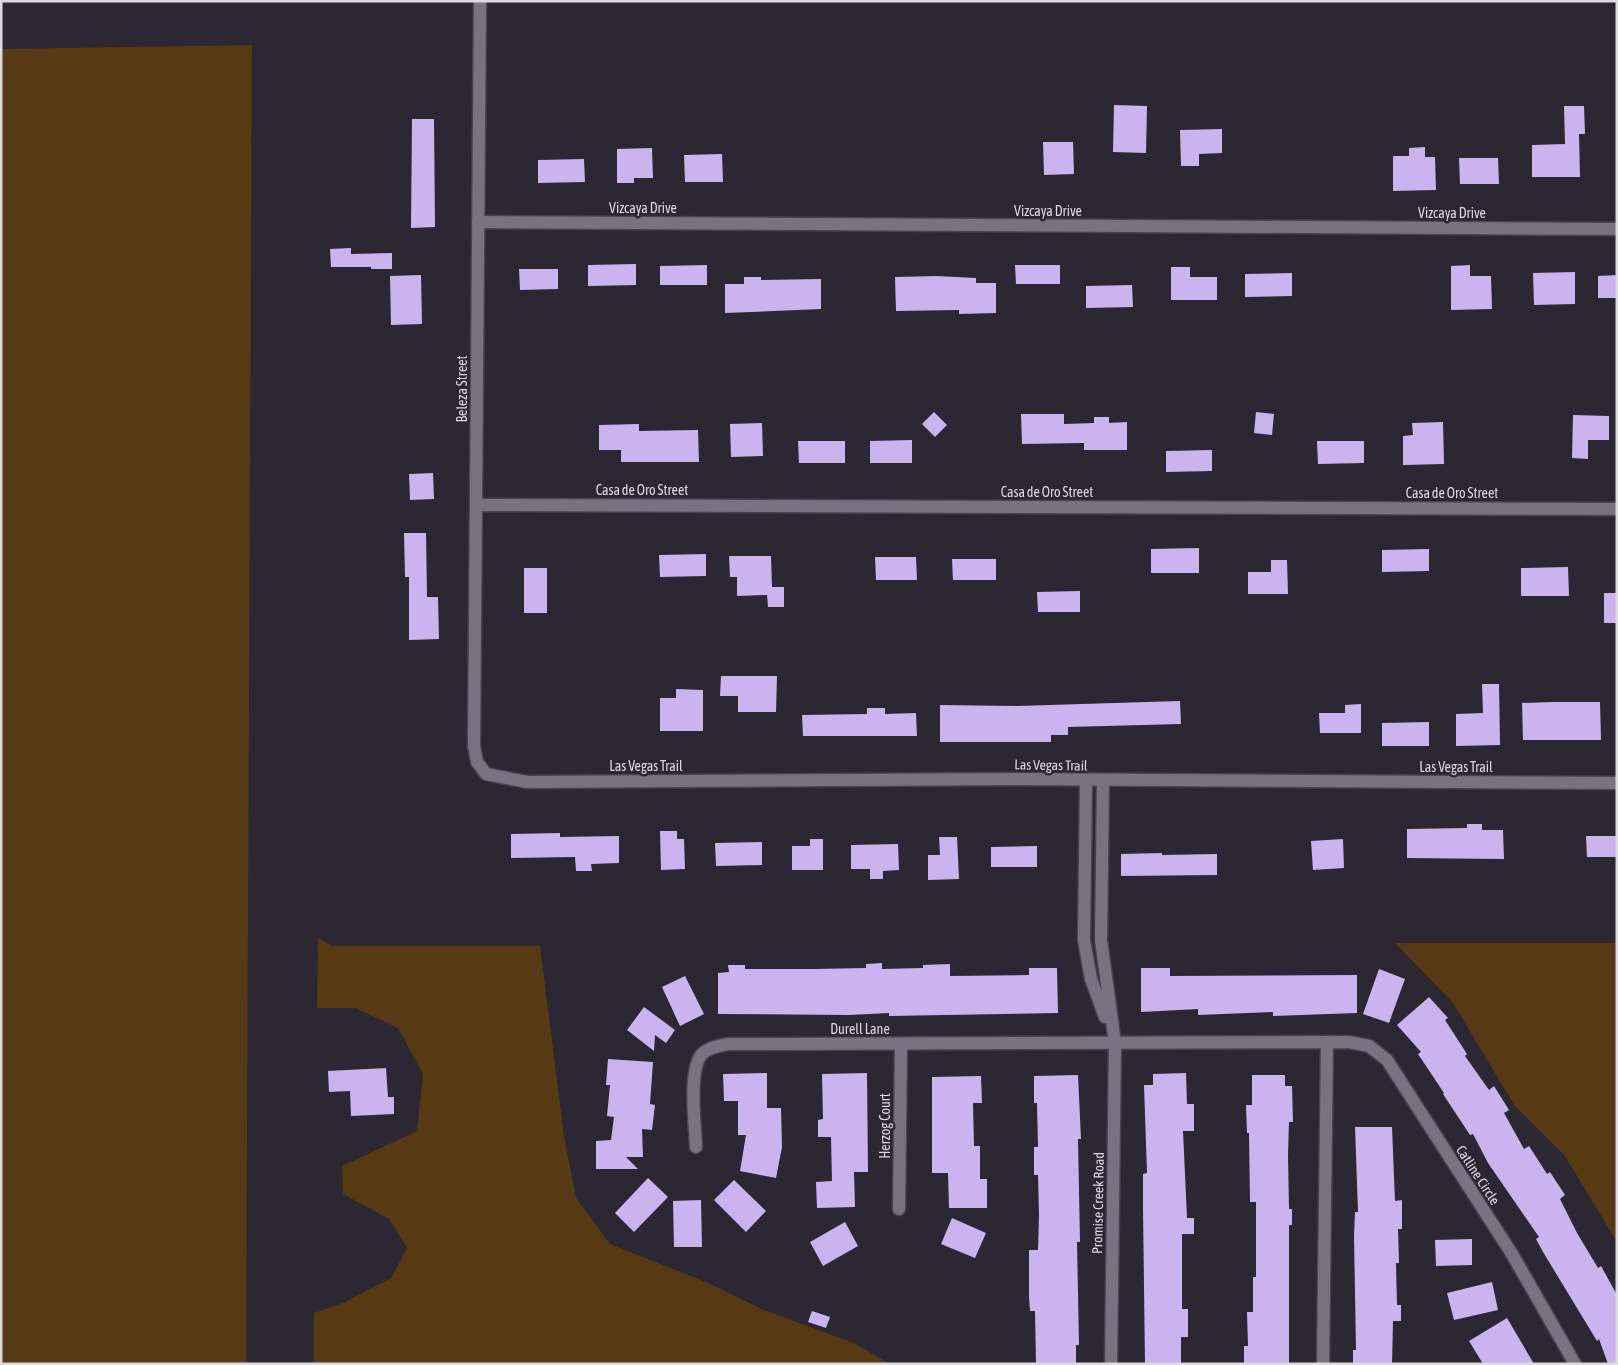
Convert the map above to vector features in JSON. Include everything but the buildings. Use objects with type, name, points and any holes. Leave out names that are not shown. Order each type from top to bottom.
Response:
[{"type":"street","name":"Beleza Street","points":[[480,1],[474,746],[477,762],[486,774]]},
{"type":"street","name":"Vizcaya Drive","points":[[478,222],[1617,229]]},
{"type":"street","name":"Casa de Oro Street","points":[[476,504],[1617,509]]},
{"type":"street","name":"Las Vegas Trail","points":[[486,774],[527,782],[1103,780],[1617,783]]},
{"type":"street","name":"Promise Creek Road","points":[[1086,780],[1086,955],[1091,979],[1115,1043]]},
{"type":"street","name":"Promise Creek Road","points":[[1103,780],[1101,940],[1115,1043],[1111,1364]]},
{"type":"street","points":[[1322,1364],[1327,1042]]},
{"type":"street","name":"Catline Circle","points":[[1115,1043],[1349,1042],[1369,1046],[1387,1060],[1512,1254],[1575,1364]]},
{"type":"street","name":"Durell Lane","points":[[696,1147],[694,1075],[698,1060],[711,1048],[728,1044],[1115,1043]]},
{"type":"street","name":"Herzog Court","points":[[899,1208],[901,1044]]},
{"type":"shaded area","points":[[252,45],[246,1364],[1,1364],[1,49]]},
{"type":"shaded area","points":[[318,938],[333,946],[540,946],[564,1136],[576,1198],[610,1244],[706,1282],[762,1309],[856,1344],[890,1364],[314,1364],[314,1313],[345,1302],[391,1278],[407,1248],[389,1219],[343,1194],[342,1166],[417,1131],[423,1074],[398,1028],[355,1008],[317,1008]]},
{"type":"shaded area","points":[[1395,943],[1617,943],[1617,1242],[1565,1156],[1514,1105],[1453,1003]]}]
